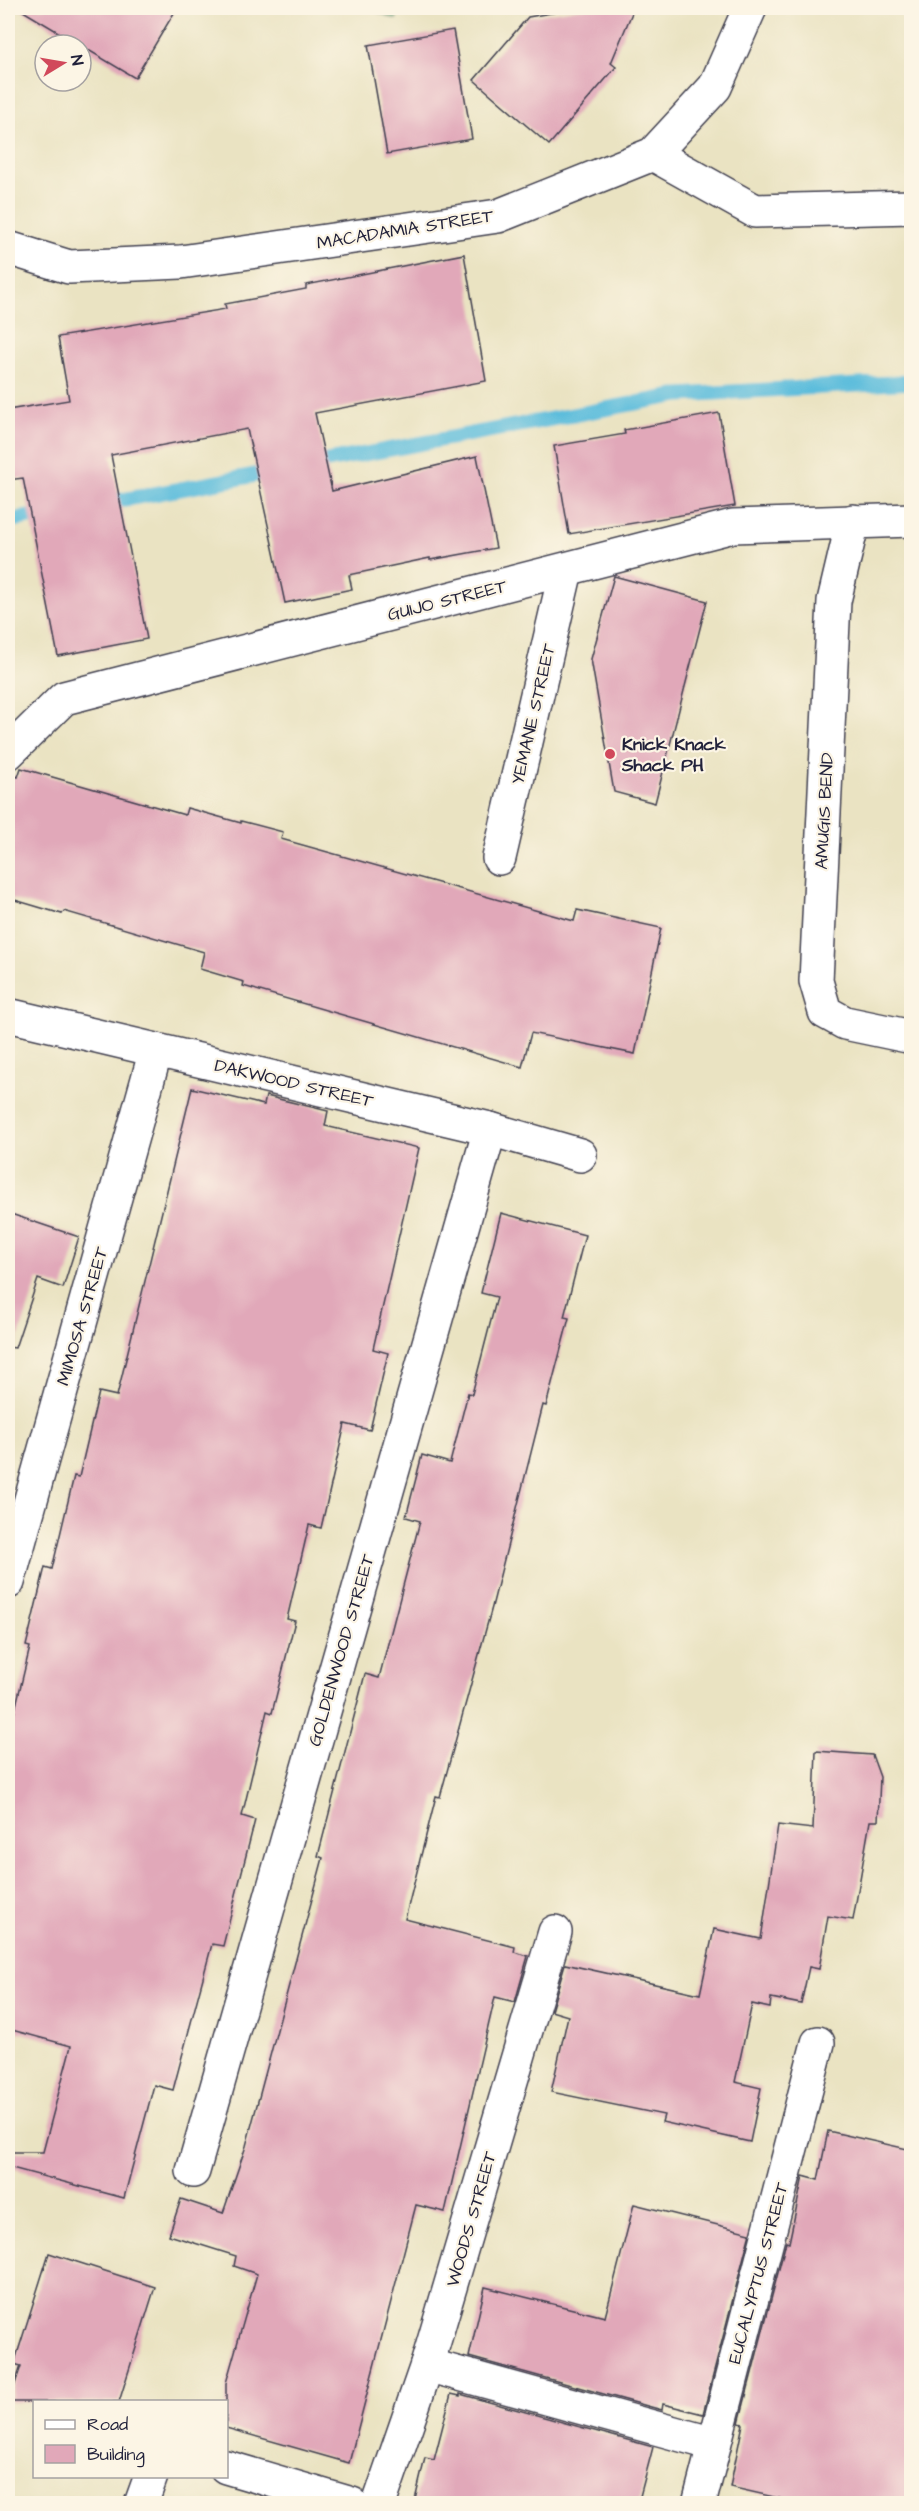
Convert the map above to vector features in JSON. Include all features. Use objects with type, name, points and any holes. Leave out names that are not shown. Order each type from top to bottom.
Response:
[{"type":"street","name":"MACADAMIA STREET","points":[[8,248],[69,267],[181,262],[498,216],[653,154],[715,87],[750,8]]},
{"type":"street","points":[[653,154],[755,211],[912,207]]},
{"type":"street","name":"GUIJO STREET","points":[[8,753],[64,699],[733,526],[912,520]]},
{"type":"street","name":"AMUGIS BEND","points":[[853,521],[834,601],[816,981],[825,1012],[845,1023],[912,1036]]},
{"type":"street","name":"YEMANE STREET","points":[[499,858],[566,570]]},
{"type":"street","name":"DAKWOOD STREET","points":[[8,1015],[490,1130],[580,1155]]},
{"type":"street","name":"MIMOSA STREET","points":[[8,1582],[156,1050]]},
{"type":"street","name":"GOLDENWOOD STREET","points":[[193,2171],[490,1130]]},
{"type":"street","name":"WOODS STREET","points":[[380,2504],[427,2365],[555,1932]]},
{"type":"street","name":"EUCALYPTUS STREET","points":[[699,2504],[818,2043]]},
{"type":"street","points":[[427,2365],[714,2445]]},
{"type":"street","points":[[228,2468],[352,2504]]},
{"type":"street","points":[[141,2504],[150,2478]]},
{"type":"green space","points":[[368,8],[400,8],[396,19]]},
{"type":"building","points":[[18,8],[177,8],[135,78],[93,53],[93,33],[60,33]]},
{"type":"building","points":[[580,8],[634,8],[611,63],[616,67],[549,145],[474,80],[528,17]]},
{"type":"building","points":[[453,30],[472,139],[387,154],[368,45]]},
{"type":"building","points":[[464,254],[486,381],[315,413],[332,491],[477,456],[496,548],[430,560],[430,558],[349,575],[352,589],[285,603],[247,429],[111,455],[147,639],[58,656],[23,478],[8,480],[8,410],[69,400],[58,337],[226,309],[225,304],[306,289],[306,285]]},
{"type":"building","points":[[719,413],[735,506],[569,534],[554,446],[625,434],[624,430]]},
{"type":"building","points":[[614,576],[707,601],[655,803],[614,792],[591,659]]},
{"type":"building","points":[[21,768],[185,815],[187,808],[283,832],[281,839],[574,921],[577,910],[661,928],[635,1054],[531,1033],[522,1067],[243,986],[244,982],[200,969],[204,952],[64,911],[62,914],[8,898],[8,774],[18,777]]},
{"type":"building","points":[[192,1088],[264,1105],[266,1096],[328,1111],[325,1126],[419,1148],[373,1349],[388,1353],[370,1430],[345,1424],[321,1528],[309,1525],[287,1619],[295,1621],[272,1713],[267,1711],[242,1816],[255,1820],[223,1946],[212,1944],[173,2090],[154,2085],[124,2198],[8,2167],[8,2152],[43,2152],[71,2046],[8,2029],[8,1739],[30,1647],[26,1646],[45,1567],[52,1569],[74,1476],[79,1477],[99,1392],[117,1396]]},
{"type":"building","points":[[8,1213],[79,1237],[63,1288],[38,1279],[15,1348],[8,1347]]},
{"type":"building","points":[[501,1213],[585,1235],[564,1317],[569,1318],[546,1406],[543,1405],[492,1607],[440,1797],[436,1796],[405,1919],[515,1947],[514,1952],[528,1956],[515,2002],[495,1997],[445,2212],[416,2205],[349,2463],[228,2429],[226,2383],[257,2274],[234,2266],[236,2256],[169,2235],[181,2199],[223,2213],[246,2146],[323,1858],[318,1856],[365,1674],[379,1678],[420,1521],[406,1517],[422,1455],[450,1463],[468,1393],[472,1394],[497,1297],[481,1293]]},
{"type":"building","points":[[816,1751],[872,1755],[880,1777],[878,1821],[870,1821],[853,1920],[828,1916],[819,1969],[809,1967],[801,2004],[771,1998],[770,2008],[752,2004],[735,2082],[761,2088],[750,2142],[662,2122],[664,2115],[551,2092],[568,2016],[551,2011],[565,1964],[700,1994],[714,1929],[761,1939],[778,1825],[813,1829]]},
{"type":"building","points":[[828,2131],[912,2150],[912,2504],[805,2504],[730,2487],[743,2424],[739,2423],[786,2242],[789,2243],[803,2176],[818,2180]]},
{"type":"building","points":[[634,2204],[750,2233],[703,2414],[663,2404],[662,2410],[469,2357],[485,2287],[605,2317]]},
{"type":"building","points":[[49,2253],[155,2287],[120,2400],[9,2402],[21,2366],[14,2364]]},
{"type":"building","points":[[451,2394],[460,2396],[460,2394],[653,2447],[638,2504],[414,2504],[425,2458],[434,2460]]},
{"type":"waterway","points":[[306,465],[679,395],[912,382]]},
{"type":"waterway","points":[[100,504],[277,471]]},
{"type":"waterway","points":[[8,521],[50,513]]},
{"type":"place","name":"Knick Knack Shack PH","points":[[610,754]]}]
